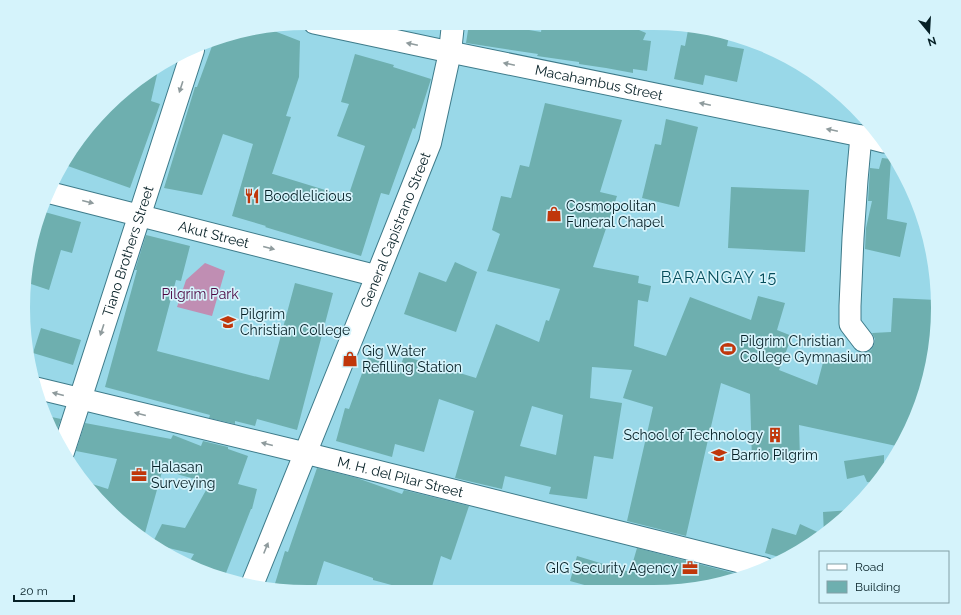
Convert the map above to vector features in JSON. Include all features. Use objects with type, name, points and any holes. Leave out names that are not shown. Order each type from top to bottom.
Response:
[{"type":"main road","name":"General Capistrano Street","points":[[254,580],[430,143],[450,52],[452,30]]},
{"type":"main road","name":"Tiano Brothers Street","points":[[66,443],[191,56]]},
{"type":"street","name":"Macahambus Street","points":[[347,30],[874,139]]},
{"type":"street","points":[[861,136],[853,238],[850,324],[863,342]]},
{"type":"street","name":"Akut Street","points":[[55,193],[377,276]]},
{"type":"street","name":"M. H. del Pilar Street","points":[[43,390],[755,566]]},
{"type":"green space","name":"Pilgrim Park","points":[[205,263],[225,271],[212,316],[177,307],[186,280]]},
{"type":"building","points":[[468,30],[529,30],[541,32],[541,30],[639,30],[646,33],[643,40],[651,41],[647,71],[633,69],[633,73],[579,64],[579,62],[537,56],[538,54],[466,43]]},
{"type":"building","points":[[271,32],[276,32],[300,41],[299,77],[286,116],[291,117],[272,174],[348,197],[365,146],[337,136],[349,104],[341,102],[355,54],[394,65],[393,67],[431,79],[415,129],[413,128],[389,195],[381,193],[361,256],[232,216],[253,144],[223,134],[202,195],[164,188],[195,87],[197,87],[212,47],[236,39]]},
{"type":"building","points":[[688,32],[725,39],[728,40],[727,46],[744,49],[737,82],[705,75],[703,85],[674,79],[681,45],[685,46]]},
{"type":"building","points":[[157,74],[151,101],[160,104],[130,188],[69,166],[87,139],[111,111],[139,87]]},
{"type":"building","points":[[545,103],[622,120],[600,192],[617,196],[593,267],[639,276],[638,283],[651,286],[648,302],[638,300],[634,346],[666,356],[690,297],[751,320],[758,296],[785,303],[777,330],[792,336],[779,370],[817,385],[825,355],[866,363],[865,353],[871,350],[874,345],[875,339],[872,333],[891,332],[893,298],[931,300],[929,344],[922,379],[910,414],[894,446],[799,425],[800,459],[752,461],[750,394],[721,383],[686,536],[627,521],[653,407],[623,398],[632,370],[592,367],[590,398],[622,403],[613,459],[594,456],[587,499],[549,494],[551,487],[505,476],[502,489],[455,478],[474,411],[439,399],[424,452],[395,444],[392,457],[336,441],[345,408],[349,409],[368,357],[400,368],[404,356],[476,378],[496,324],[539,342],[546,320],[549,321],[560,289],[487,271],[500,234],[492,230],[501,196],[511,198],[520,165],[529,167]],"holes":[[[532,406],[563,415],[556,455],[520,446]]]},
{"type":"building","points":[[666,119],[698,127],[679,207],[642,198],[655,144],[661,145]]},
{"type":"building","points":[[882,158],[888,159],[891,164],[887,219],[907,223],[900,257],[865,249],[866,228],[872,201],[868,201],[870,168],[879,169]]},
{"type":"building","points":[[731,187],[809,190],[805,252],[728,248]]},
{"type":"building","points":[[47,213],[81,222],[72,253],[61,250],[49,290],[31,284],[35,253]]},
{"type":"building","name":"Pilgrim Christian College","points":[[146,235],[190,246],[181,281],[176,280],[157,351],[269,380],[295,283],[333,293],[297,430],[257,419],[255,426],[235,421],[235,424],[209,418],[210,415],[105,387],[137,270],[135,270]]},
{"type":"building","points":[[455,262],[477,272],[456,332],[404,314],[419,272],[446,282]]},
{"type":"building","points":[[41,328],[81,340],[73,365],[33,352]]},
{"type":"building","points":[[53,417],[61,419],[58,428]]},
{"type":"building","points":[[85,423],[171,439],[173,435],[201,446],[203,441],[228,447],[228,449],[248,456],[238,484],[257,489],[252,509],[226,573],[191,559],[194,554],[169,548],[155,539],[162,524],[185,528],[210,483],[180,475],[163,468],[145,532],[111,504],[94,485],[108,489],[117,459],[76,451]]},
{"type":"building","points":[[884,455],[884,462],[869,482],[867,482],[864,475],[847,479],[844,461]]},
{"type":"building","points":[[317,468],[357,478],[402,494],[404,490],[469,506],[451,560],[441,556],[432,585],[392,585],[373,580],[373,578],[324,561],[317,585],[275,583],[285,551],[288,552]]},
{"type":"building","points":[[842,511],[824,527],[823,512]]},
{"type":"building","points":[[800,524],[817,532],[792,548],[776,556],[765,553],[772,528],[796,535]]},
{"type":"building","points":[[637,548],[734,573],[690,583],[654,585],[584,585],[570,581],[577,556],[630,572]]},
{"type":"place","name":"Boodlelicious","points":[[252,196]]},
{"type":"place","name":"Cosmopolitan Funeral Chapel","points":[[554,214]]},
{"type":"place","name":"Pilgrim Christian College","points":[[228,322]]},
{"type":"place","name":"Pilgrim Christian College Gymnasium","points":[[728,349]]},
{"type":"place","name":"Gig Water Refilling Station","points":[[350,359]]},
{"type":"place","name":"School of Technology","points":[[775,435]]},
{"type":"place","name":"Barrio Pilgrim","points":[[719,455]]},
{"type":"place","name":"Halasan Surveying","points":[[139,475]]},
{"type":"place","name":"GIG Security Agency","points":[[690,568]]},
{"type":"district","name":"BARANGAY 15","points":[[719,277]]}]
